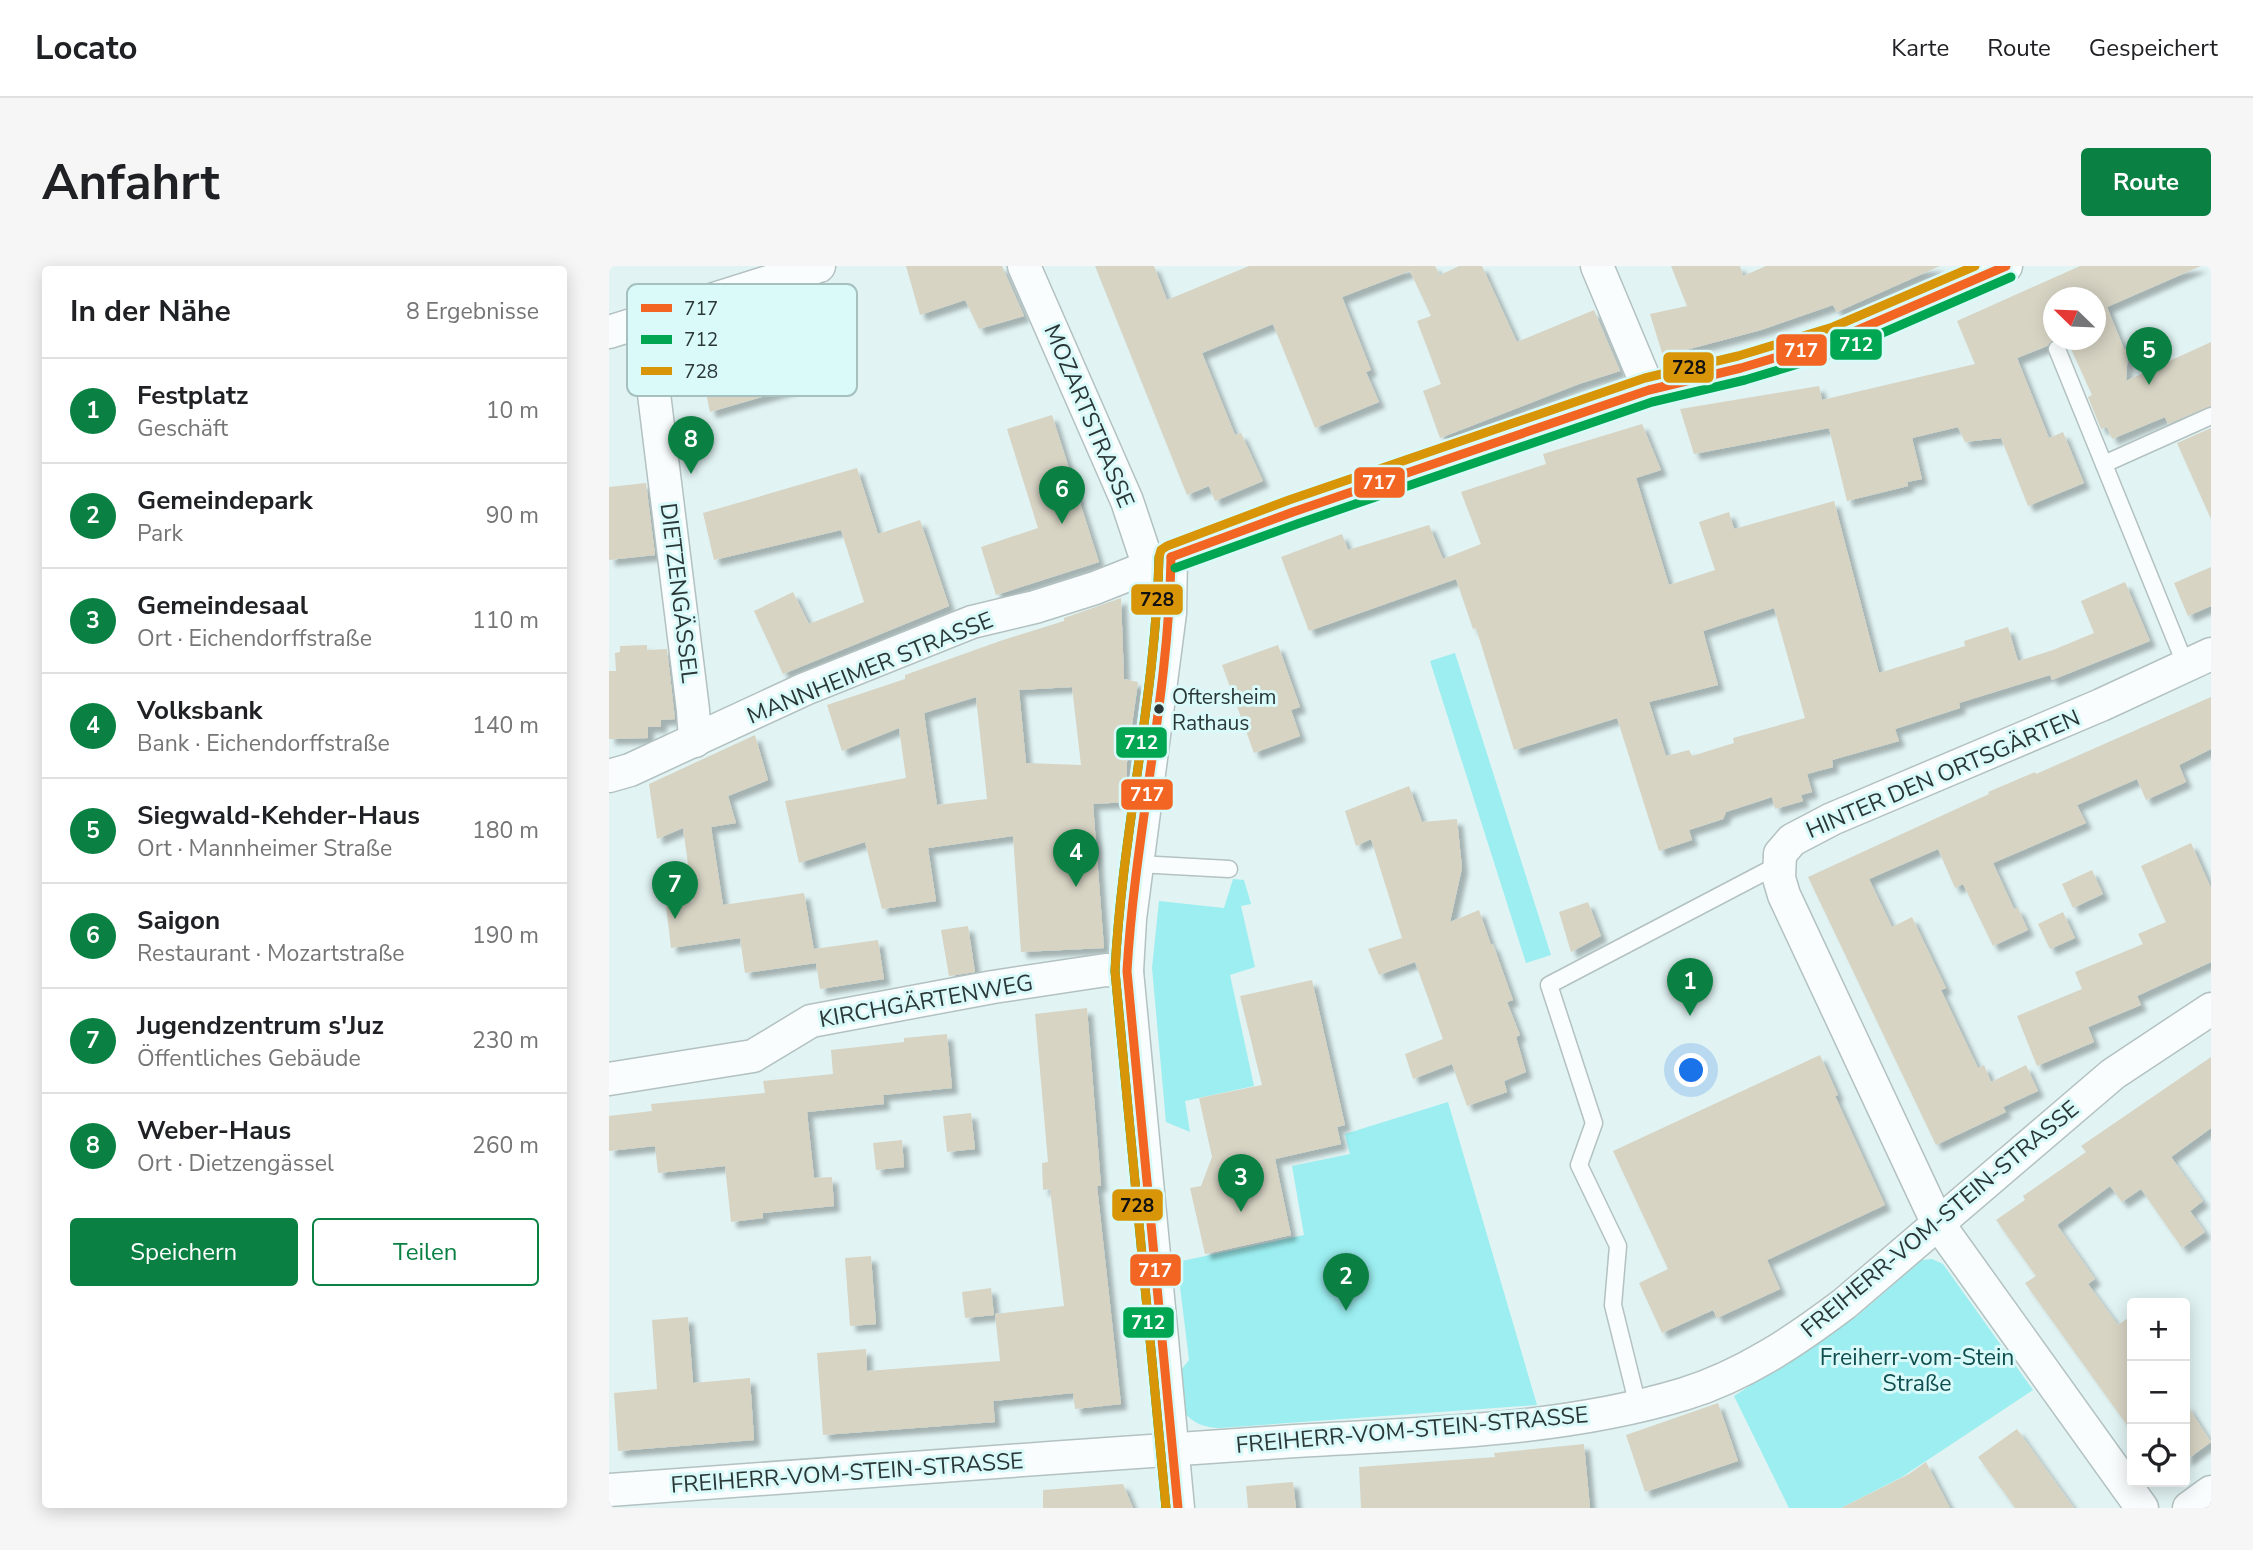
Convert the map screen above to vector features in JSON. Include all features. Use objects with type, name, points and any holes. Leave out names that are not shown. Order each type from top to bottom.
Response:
[{"type":"street","points":[[762,284],[819,266]]},
{"type":"street","name":"MOZARTSTRASSE","points":[[1024,266],[1127,501],[1160,562],[1170,613],[1130,919],[1127,971],[1178,1508]]},
{"type":"street","points":[[1597,266],[1649,390]]},
{"type":"street","name":"MANNHEIMER STRASSE","points":[[609,776],[630,770],[805,689],[972,622],[1035,607],[1095,588],[1293,512],[1649,390],[1741,368],[1837,340],[2006,266]]},
{"type":"street","points":[[609,332],[627,326]]},
{"type":"street","name":"DIETZENGÄSSEL","points":[[654,396],[695,741]]},
{"type":"street","name":"HINTER DEN ORTSGÄRTEN","points":[[1778,865],[1785,846],[1832,818],[2101,705],[2199,660]]},
{"type":"street","points":[[1778,865],[1784,895],[1937,1222],[2142,1508]]},
{"type":"street","name":"KIRCHGÄRTENWEG","points":[[609,1079],[753,1056],[811,1021],[993,987],[1107,970],[1127,971]]},
{"type":"street","name":"FREIHERR-VOM-STEIN-STRASSE","points":[[609,1490],[1559,1421],[1639,1406],[1686,1393],[1723,1378],[1786,1346],[1843,1304],[2113,1074],[2211,1009]]},
{"type":"street","points":[[2189,1508],[2211,1492]]},
{"type":"lane","points":[[2057,350],[2104,464],[2199,660]]},
{"type":"lane","points":[[2104,464],[2211,416]]},
{"type":"lane","points":[[1138,864],[1229,869]]},
{"type":"lane","points":[[1639,1406],[1613,1305],[1618,1247],[1579,1165],[1594,1123],[1549,985],[1778,865]]},
{"type":"green space","points":[[1455,653],[1551,955],[1526,963],[1430,661]]},
{"type":"green space","points":[[1233,879],[1244,880],[1251,904],[1241,906],[1255,967],[1230,975],[1254,1086],[1185,1101],[1190,1132],[1166,1122],[1152,968],[1159,901],[1224,908]]},
{"type":"green space","points":[[1448,1102],[1537,1405],[1220,1428],[1204,1426],[1187,1416],[1183,1412],[1181,1370],[1189,1360],[1177,1262],[1304,1235],[1292,1166],[1350,1154],[1345,1134]]},
{"type":"green space","name":"Freiherr-vom-Stein Straße","points":[[1932,1259],[1943,1264],[2033,1390],[1902,1477],[1841,1508],[1789,1508],[1734,1396],[1857,1316],[1922,1260]]},
{"type":"building","points":[[906,266],[1002,266],[1024,316],[979,329],[965,300],[920,315]]},
{"type":"building","points":[[1095,266],[1154,266],[1167,300],[1249,266],[1435,266],[1440,275],[1459,266],[1482,266],[1517,342],[1594,310],[1620,371],[1579,384],[1440,438],[1423,391],[1441,384],[1417,321],[1431,316],[1410,271],[1342,297],[1371,370],[1366,372],[1379,402],[1315,428],[1273,324],[1202,353],[1235,435],[1241,433],[1263,481],[1215,501],[1209,486],[1187,495]]},
{"type":"building","points":[[1671,266],[1740,266],[1743,276],[1766,266],[1940,266],[1837,312],[1833,305],[1761,330],[1663,356],[1650,314],[1687,306]]},
{"type":"building","points":[[2080,266],[2201,266],[2107,307],[2124,349],[2128,350],[2126,381],[2211,342],[2211,406],[2168,424],[2165,417],[2112,439],[2107,427],[2101,429],[2088,397],[2092,395],[2072,350],[2106,350],[2106,287],[2043,287],[2043,348],[2017,358],[2049,438],[2063,432],[2084,483],[2028,506],[2001,438],[1965,442],[1958,427],[1912,438],[1922,479],[1907,482],[1908,486],[1847,501],[1829,428],[1694,454],[1680,409],[1819,386],[1822,400],[1975,364],[1957,321]]},
{"type":"building","points":[[707,396],[765,396],[710,412]]},
{"type":"building","points":[[1052,415],[1099,562],[996,595],[981,547],[1038,528],[1007,429]]},
{"type":"building","points":[[1642,424],[1661,470],[1636,478],[1669,585],[1715,570],[1699,522],[1729,512],[1734,529],[1834,501],[1879,673],[1965,646],[1964,641],[2008,627],[2018,661],[2053,650],[2094,633],[2081,601],[2125,582],[2150,641],[2052,680],[2050,675],[1959,703],[1960,708],[1895,729],[1899,741],[1832,760],[1833,767],[1807,774],[1812,792],[1801,795],[1803,801],[1775,809],[1772,797],[1726,812],[1723,819],[1689,830],[1692,840],[1659,851],[1617,718],[1514,750],[1476,628],[1473,629],[1456,579],[1309,631],[1281,557],[1342,534],[1348,550],[1429,525],[1443,559],[1481,544],[1461,492],[1546,464],[1543,454]],"holes":[[[1774,608],[1805,718],[1733,738],[1734,743],[1692,756],[1689,750],[1666,756],[1649,702],[1718,685],[1703,631]]]},
{"type":"building","points":[[2211,428],[2211,519],[2177,443]]},
{"type":"building","points":[[857,468],[878,534],[920,520],[949,606],[783,674],[754,611],[793,592],[809,624],[864,602],[841,530],[714,560],[703,513]]},
{"type":"building","points":[[646,483],[655,555],[609,560],[609,487]]},
{"type":"building","points":[[2211,567],[2211,606],[2188,616],[2174,583]]},
{"type":"building","points":[[1121,598],[1124,679],[1138,682],[1127,762],[1127,802],[1093,804],[1104,948],[1021,952],[1013,836],[928,848],[936,901],[882,909],[865,842],[799,863],[785,801],[906,778],[899,728],[842,751],[827,705],[905,679],[905,675],[1000,641],[1064,621],[1064,618]],"holes":[[[1072,687],[1081,765],[1026,763],[1019,690]],[[976,697],[987,799],[937,805],[924,713]]]},
{"type":"building","points":[[647,645],[647,650],[667,649],[675,719],[661,720],[661,727],[648,727],[648,738],[609,739],[609,671],[616,671],[615,653],[620,652],[620,646]]},
{"type":"building","points":[[1278,645],[1300,707],[1291,710],[1300,736],[1254,753],[1222,665]]},
{"type":"building","points":[[2211,697],[2211,749],[2179,765],[2186,782],[2146,800],[2137,779],[2077,805],[2086,823],[1993,863],[2014,909],[2018,908],[2028,930],[1993,946],[1963,884],[1955,888],[1938,849],[1869,879],[1892,927],[1912,917],[1946,988],[1941,990],[1978,1068],[1984,1065],[1991,1082],[2026,1065],[2038,1091],[2003,1107],[2006,1112],[1936,1145],[1808,877],[1989,794],[1988,792],[2035,772],[2036,774]]},
{"type":"building","points":[[755,735],[768,780],[728,796],[736,823],[711,827],[723,905],[804,893],[816,962],[814,949],[878,940],[884,979],[820,989],[816,963],[745,973],[740,938],[671,948],[666,906],[693,901],[683,828],[657,839],[649,784]]},
{"type":"building","points":[[1409,786],[1422,822],[1457,819],[1462,868],[1450,922],[1479,910],[1513,1000],[1507,1002],[1520,1035],[1516,1037],[1526,1072],[1504,1081],[1507,1092],[1467,1106],[1452,1064],[1413,1079],[1405,1054],[1443,1039],[1415,962],[1379,975],[1368,949],[1402,938],[1371,839],[1356,846],[1345,811]]},
{"type":"building","points":[[2191,843],[2211,888],[2211,962],[2137,996],[2141,1005],[2088,1027],[2094,1042],[2037,1066],[2017,1016],[2082,989],[2075,972],[2143,944],[2138,934],[2166,922],[2141,866]]},
{"type":"building","points":[[2092,870],[2103,894],[2073,908],[2062,884]]},
{"type":"building","points":[[1588,902],[1601,936],[1571,952],[1559,912]]},
{"type":"building","points":[[2063,912],[2075,938],[2050,949],[2038,924]]},
{"type":"building","points":[[968,926],[975,972],[949,976],[941,930]]},
{"type":"building","points":[[1312,980],[1345,1125],[1337,1127],[1341,1144],[1275,1159],[1291,1235],[1205,1254],[1190,1188],[1201,1186],[1212,1157],[1199,1098],[1262,1085],[1240,996]]},
{"type":"building","points":[[1087,1008],[1101,1186],[1097,1186],[1121,1404],[1075,1409],[1073,1393],[993,1401],[995,1422],[823,1435],[817,1353],[866,1349],[867,1371],[1000,1361],[995,1314],[1064,1306],[1050,1189],[1043,1190],[1042,1163],[1048,1162],[1035,1014]]},
{"type":"building","points":[[947,1034],[952,1088],[883,1095],[884,1104],[807,1112],[814,1178],[832,1177],[834,1206],[763,1213],[763,1218],[731,1222],[725,1166],[658,1173],[655,1146],[609,1151],[609,1116],[652,1111],[651,1104],[765,1093],[763,1081],[833,1074],[831,1050]]},
{"type":"building","points":[[1820,1055],[1838,1095],[1835,1096],[1885,1205],[1767,1260],[1780,1289],[1717,1318],[1713,1310],[1662,1333],[1639,1283],[1668,1269],[1613,1151]]},
{"type":"building","points":[[2211,1057],[2211,1128],[2171,1157],[2203,1201],[2190,1211],[2205,1232],[2182,1248],[2141,1189],[2122,1202],[2110,1186],[2057,1225],[2095,1279],[2088,1284],[2118,1325],[2127,1319],[2127,1425],[2025,1283],[2036,1276],[1996,1220],[2025,1200],[2023,1196],[2086,1152],[2081,1146]]},
{"type":"building","points":[[971,1113],[975,1149],[947,1152],[943,1116]]},
{"type":"building","points":[[902,1140],[904,1167],[876,1170],[873,1143]]},
{"type":"building","points":[[871,1256],[876,1324],[850,1326],[845,1258]]},
{"type":"building","points":[[991,1288],[994,1315],[965,1318],[962,1292]]},
{"type":"building","points":[[688,1317],[693,1383],[750,1378],[754,1440],[618,1451],[614,1393],[657,1389],[652,1320]]},
{"type":"building","points":[[1718,1403],[1738,1461],[1645,1492],[1626,1435]]},
{"type":"building","points":[[2190,1410],[2211,1442],[2190,1457]]},
{"type":"building","points":[[2017,1429],[2074,1508],[2015,1508],[1978,1457]]},
{"type":"building","points":[[1584,1444],[1590,1508],[1361,1508],[1359,1467],[1495,1457],[1494,1453]]},
{"type":"building","points":[[1926,1462],[1950,1508],[1841,1508],[1909,1474]]},
{"type":"building","points":[[1293,1482],[1296,1508],[1248,1508],[1246,1486]]},
{"type":"building","points":[[1123,1484],[1133,1508],[1043,1508],[1043,1490]]},
{"type":"transit line","name":"728","points":[[1166,1508],[1115,971],[1124,867],[1152,661],[1161,550],[1289,500],[1645,378],[1738,356],[1833,327],[1975,266]]},
{"type":"transit line","name":"717","points":[[1171,557],[1293,512],[1649,390],[1741,368],[1837,339],[2006,266]]},
{"type":"transit line","name":"712","points":[[1175,568],[1652,402],[1745,380],[1841,351],[2011,277]]},
{"type":"transit line","name":"712","points":[[1159,557],[1152,661],[1124,867],[1115,971],[1166,1508]]},
{"type":"transit line","name":"717","points":[[1171,557],[1164,661],[1137,867],[1127,971],[1178,1508]]},
{"type":"place","name":"Siegwald-Kehder-Haus","points":[[2149,385]]},
{"type":"place","name":"Weber-Haus","points":[[691,474]]},
{"type":"place","name":"Saigon","points":[[1062,524]]},
{"type":"place","name":"Oftersheim Rathaus","points":[[1159,709]]},
{"type":"place","name":"Volksbank","points":[[1076,887]]},
{"type":"place","name":"Jugendzentrum s'Juz","points":[[675,919]]},
{"type":"place","name":"Festplatz","points":[[1690,1016]]},
{"type":"place","name":"Gemeindesaal","points":[[1241,1212]]},
{"type":"place","name":"Gemeindepark","points":[[1346,1311]]}]
